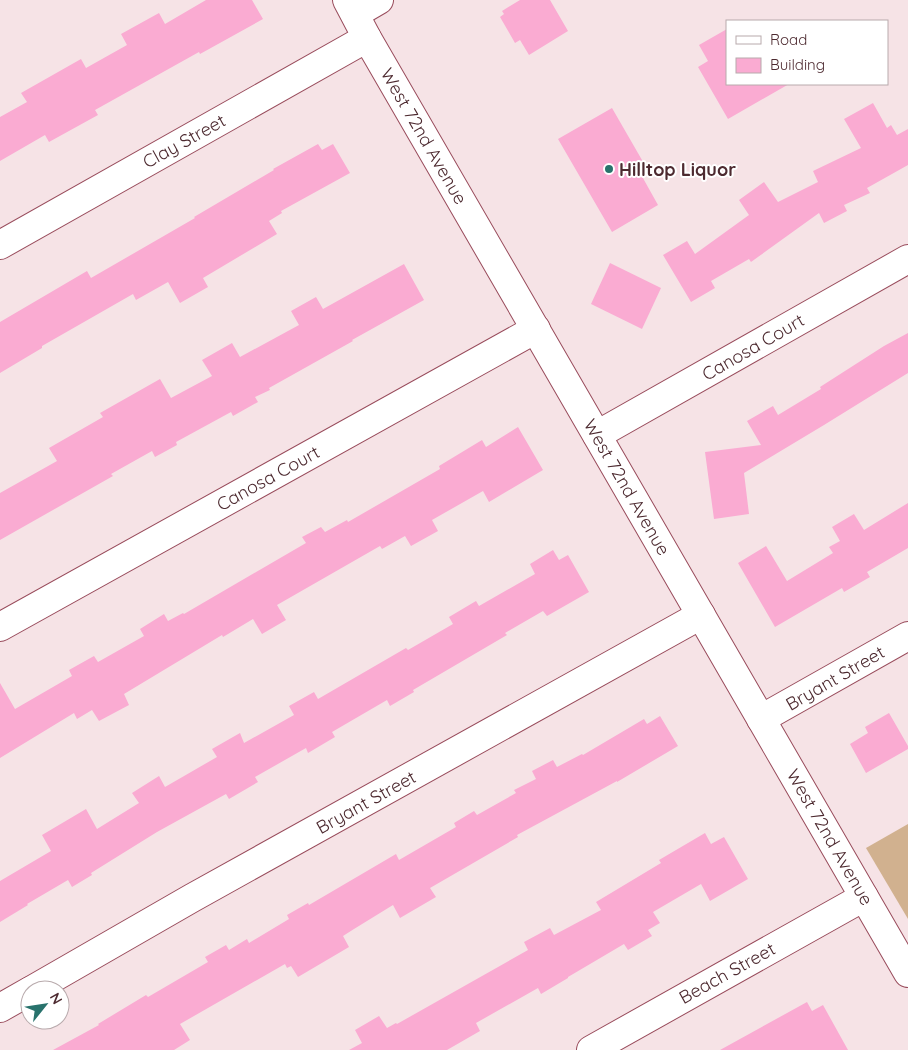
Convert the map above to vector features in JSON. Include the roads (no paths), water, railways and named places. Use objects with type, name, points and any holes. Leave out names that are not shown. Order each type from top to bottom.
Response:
[{"type":"street","points":[[351,7],[379,0]]},
{"type":"street","name":"West 72nd Avenue","points":[[351,7],[367,38],[908,973]]},
{"type":"street","name":"Clay Street","points":[[0,245],[367,38]]},
{"type":"street","name":"Canosa Court","points":[[597,435],[908,259]]},
{"type":"street","name":"Canosa Court","points":[[0,627],[536,329]]},
{"type":"street","name":"Bryant Street","points":[[49,980],[701,615]]},
{"type":"street","name":"Bryant Street","points":[[761,719],[908,636]]},
{"type":"street","name":"Beach Street","points":[[591,1050],[864,897]]},
{"type":"street","name":"Bryant Street","points":[[0,1008],[20,996]]},
{"type":"place","name":"Hilltop Liquor","points":[[609,169]]}]
